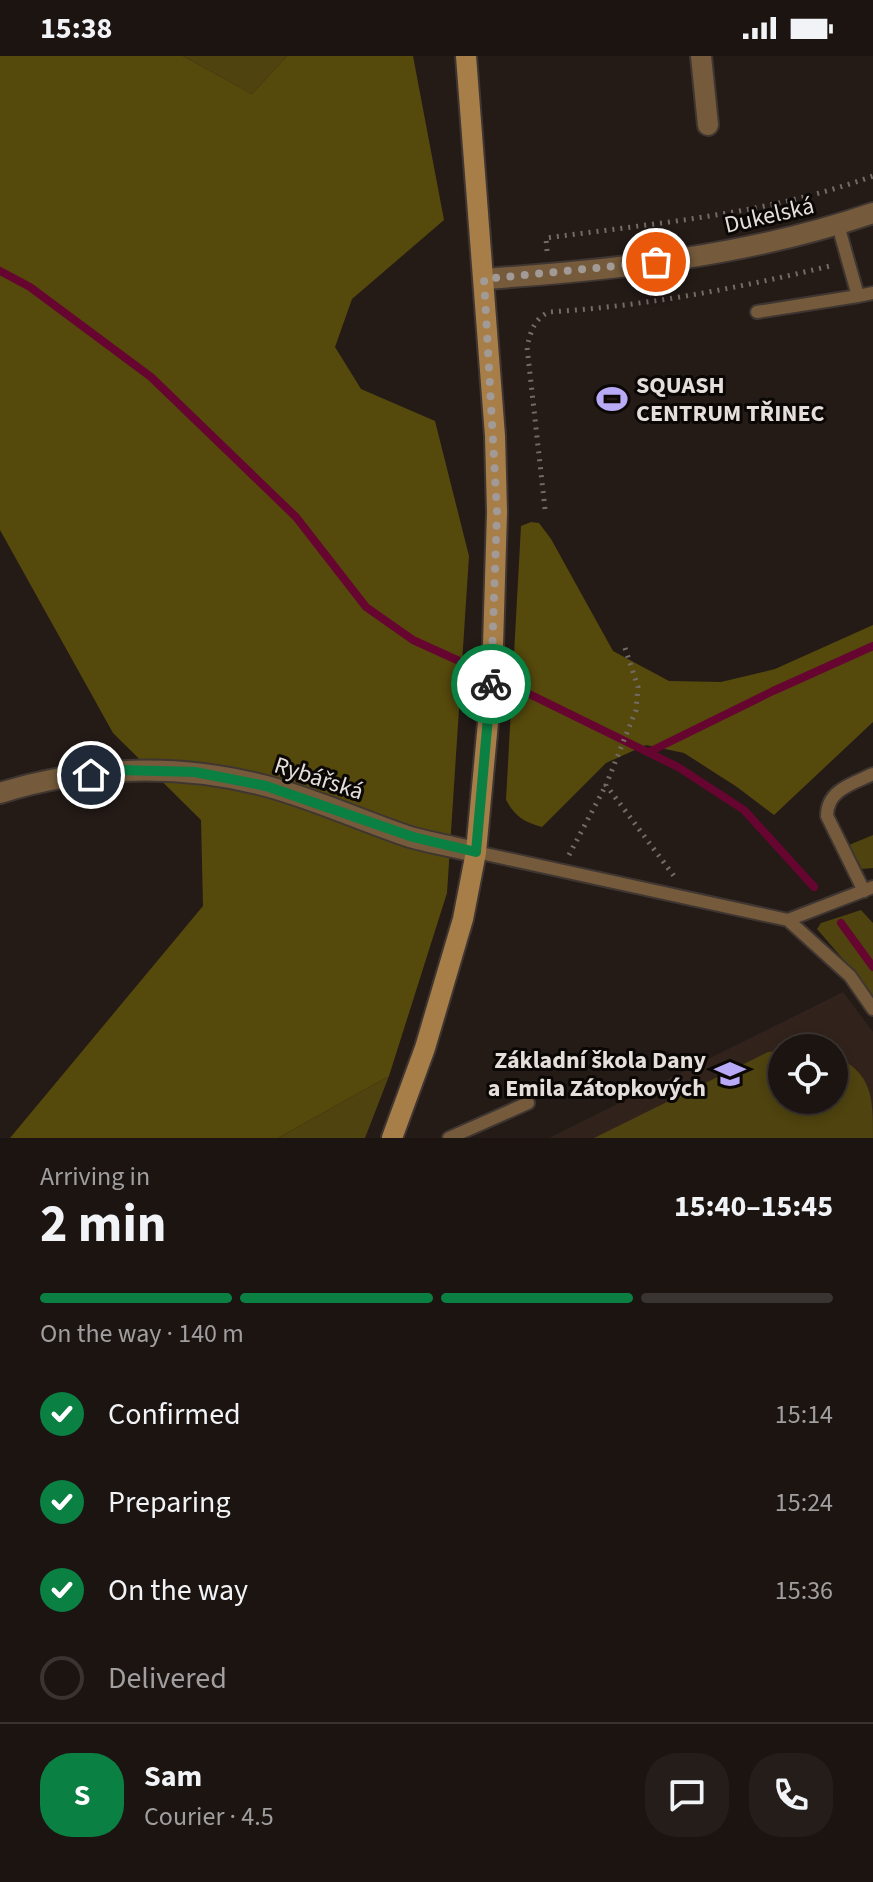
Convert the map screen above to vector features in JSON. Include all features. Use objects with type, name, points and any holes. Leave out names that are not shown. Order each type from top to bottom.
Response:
[{"type":"main road","points":[[392,1138],[425,1048],[463,919],[476,852],[492,679],[497,512],[484,279],[466,56]]},
{"type":"street","points":[[701,56],[708,125]]},
{"type":"street","name":"Dukelská","points":[[484,279],[548,275],[713,255],[838,225],[873,213]]},
{"type":"street","name":"Rybářská","points":[[0,793],[32,783],[120,770],[195,772],[266,786],[413,837],[476,852]]},
{"type":"lane","points":[[838,225],[858,296]]},
{"type":"lane","points":[[757,312],[873,293]]},
{"type":"lane","points":[[788,920],[868,889],[827,816],[827,806],[834,793],[873,774]]},
{"type":"lane","points":[[476,852],[788,920],[850,976],[873,1009]]},
{"type":"lane","points":[[449,1138],[528,1103]]},
{"type":"path","points":[[547,251],[546,238],[707,216],[789,201],[838,189],[873,176]]},
{"type":"path","points":[[545,509],[527,347],[531,329],[539,317],[549,312],[644,303],[740,288],[849,262]]},
{"type":"path","points":[[561,871],[606,785],[636,710],[638,687],[625,648]]},
{"type":"path","points":[[606,785],[693,899]]},
{"type":"shaded area","points":[[0,56],[183,56],[252,94],[287,56],[413,56],[444,220],[352,299],[335,347],[361,389],[435,421],[469,556],[447,893],[389,1076],[278,1138],[10,1138],[203,906],[201,820],[113,733],[0,530]]},
{"type":"shaded area","points":[[183,56],[287,56],[252,94]]},
{"type":"shaded area","points":[[539,523],[551,539],[613,651],[669,681],[721,682],[775,669],[873,625],[873,722],[774,815],[684,753],[646,745],[606,763],[542,827],[525,820],[506,800],[521,526]]},
{"type":"shaded area","points":[[873,835],[873,868],[862,869],[849,845]]},
{"type":"shaded area","points":[[861,910],[873,923],[873,1000],[817,929],[821,923]]},
{"type":"shaded area","name":"Základní škola Dany a Emila Zátopkových","points":[[843,992],[873,1032],[873,1138],[549,1138]]},
{"type":"shaded area","points":[[768,1052],[768,1114],[848,1114],[848,1063],[863,1079],[871,1099],[873,1138],[594,1138]]},
{"type":"shaded area","points":[[389,1076],[365,1138],[278,1138]]},
{"type":"waterway","points":[[0,271],[30,287],[151,377],[296,517],[366,607],[413,640],[468,665]]},
{"type":"waterway","points":[[649,752],[873,646]]},
{"type":"waterway","points":[[515,687],[678,767],[744,810],[814,887]]},
{"type":"waterway","points":[[841,923],[873,967]]},
{"type":"way so far","points":[[491,684],[497,512],[484,279],[656,262]]},
{"type":"place","name":"SQUASH CENTRUM TŘINEC","points":[[612,399]]},
{"type":"place","name":"Základní škola Dany a Emila Zátopkových","points":[[730,1074]]},
{"type":"route","points":[[91,775],[120,770],[195,772],[266,786],[413,837],[476,852],[491,684]]}]
